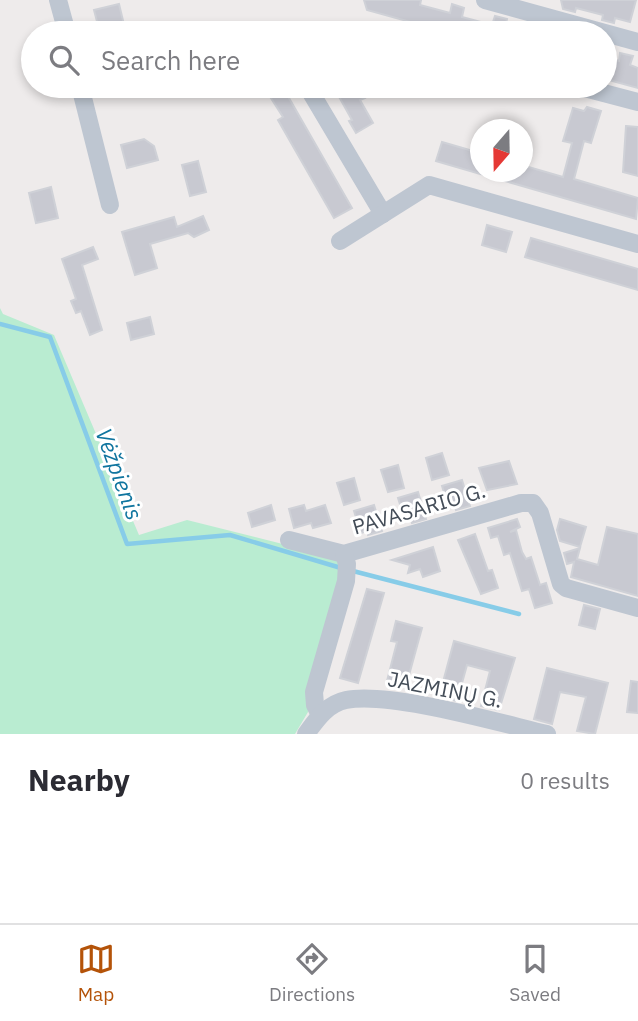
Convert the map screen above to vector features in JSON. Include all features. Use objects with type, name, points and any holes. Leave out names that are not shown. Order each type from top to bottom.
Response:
[{"type":"street","points":[[58,0],[64,21]]},
{"type":"street","points":[[485,0],[562,21]]},
{"type":"street","points":[[617,36],[638,42]]},
{"type":"street","points":[[617,96],[638,102]]},
{"type":"street","points":[[83,98],[110,205]]},
{"type":"street","points":[[314,98],[383,214]]},
{"type":"street","points":[[341,242],[429,185],[638,244]]},
{"type":"street","name":"PAVASARIO G.","points":[[289,540],[344,554],[521,503],[533,503],[540,513],[561,584],[566,589],[638,608]]},
{"type":"street","points":[[320,715],[314,705],[314,692],[345,582],[347,564],[344,554]]},
{"type":"street","name":"JAZMINŲ G.","points":[[306,734],[320,715],[345,700],[388,700],[547,734]]},
{"type":"green space","points":[[0,308],[3,314],[54,335],[139,535],[187,520],[342,559],[342,568],[308,688],[308,712],[295,734],[0,734]]},
{"type":"building","points":[[364,0],[421,0],[420,5],[450,13],[452,4],[464,8],[462,17],[477,21],[407,21],[367,10]]},
{"type":"building","points":[[561,0],[636,0],[630,22],[615,18],[614,21],[606,21],[602,20],[603,15],[576,8],[575,12],[563,9]]},
{"type":"building","points":[[119,4],[123,21],[97,21],[94,10]]},
{"type":"building","points":[[495,16],[507,21],[493,21]]},
{"type":"building","points":[[620,53],[633,56],[630,65],[638,68],[638,88],[617,82]]},
{"type":"building","points":[[271,98],[289,98],[352,208],[334,218],[278,120],[283,117]]},
{"type":"building","points":[[340,98],[365,98],[360,100],[373,123],[356,133],[349,121],[352,120]]},
{"type":"building","points":[[587,107],[601,111],[591,143],[584,141],[574,179],[638,198],[636,219],[509,182],[533,182],[533,168],[563,177],[572,143],[563,141],[573,108],[584,111]]},
{"type":"building","points":[[626,126],[638,127],[638,176],[623,172]]},
{"type":"building","points":[[144,139],[154,146],[158,160],[127,168],[121,145]]},
{"type":"building","points":[[442,142],[470,150],[470,171],[436,161]]},
{"type":"building","points":[[198,161],[206,192],[190,196],[182,165]]},
{"type":"building","points":[[51,187],[58,218],[36,223],[29,193]]},
{"type":"building","points":[[203,216],[209,230],[194,237],[188,233],[150,244],[157,268],[135,275],[122,232],[174,217],[177,227]]},
{"type":"building","points":[[487,225],[512,232],[506,252],[482,245]]},
{"type":"building","points":[[531,238],[638,269],[638,290],[525,257]]},
{"type":"building","points":[[93,247],[98,259],[82,265],[102,330],[90,335],[81,311],[76,313],[71,301],[76,299],[62,259]]},
{"type":"building","points":[[150,317],[154,334],[131,340],[127,323]]},
{"type":"building","points":[[442,453],[449,475],[432,480],[426,458]]},
{"type":"building","points":[[509,461],[517,484],[487,490],[479,468]]},
{"type":"building","points":[[398,465],[404,488],[388,492],[381,470]]},
{"type":"building","points":[[354,478],[360,500],[344,505],[337,483]]},
{"type":"building","points":[[462,480],[470,506],[456,510],[455,506],[449,508],[442,486]]},
{"type":"building","points":[[418,492],[426,519],[412,523],[411,518],[405,520],[398,498]]},
{"type":"building","points":[[271,505],[275,520],[252,527],[248,513]]},
{"type":"building","points":[[304,505],[306,511],[325,505],[331,523],[313,528],[311,523],[294,528],[289,509]]},
{"type":"building","points":[[374,505],[382,531],[368,535],[367,531],[361,533],[354,511]]},
{"type":"building","points":[[517,519],[520,527],[510,532],[516,530],[522,552],[526,559],[531,557],[540,585],[546,583],[552,603],[535,608],[529,589],[522,591],[510,553],[504,555],[498,536],[491,538],[488,528]]},
{"type":"building","points":[[560,519],[586,527],[580,547],[560,541],[557,530]]},
{"type":"building","points":[[607,527],[638,534],[638,596],[571,577],[574,562],[567,564],[564,553],[580,548],[577,559],[598,565]]},
{"type":"building","points":[[475,534],[488,571],[492,570],[498,588],[481,594],[458,540]]},
{"type":"building","points":[[433,547],[440,571],[423,577],[420,569],[408,573],[410,565],[392,560]]},
{"type":"building","points":[[367,589],[384,593],[358,683],[340,678]]},
{"type":"building","points":[[584,605],[600,609],[595,629],[579,625]]},
{"type":"building","points":[[396,621],[422,628],[406,686],[387,681],[397,642],[391,641]]},
{"type":"building","points":[[454,641],[515,658],[499,710],[481,706],[490,671],[467,665],[457,701],[439,697]]},
{"type":"building","points":[[547,668],[608,683],[595,734],[577,731],[586,697],[560,692],[552,724],[534,719]]},
{"type":"building","points":[[631,681],[638,682],[638,713],[627,712]]},
{"type":"waterway","name":"Vėžpienis","points":[[0,324],[50,337],[127,544],[230,535],[341,568]]},
{"type":"waterway","name":"Vėžpienis","points":[[353,571],[519,614]]}]
